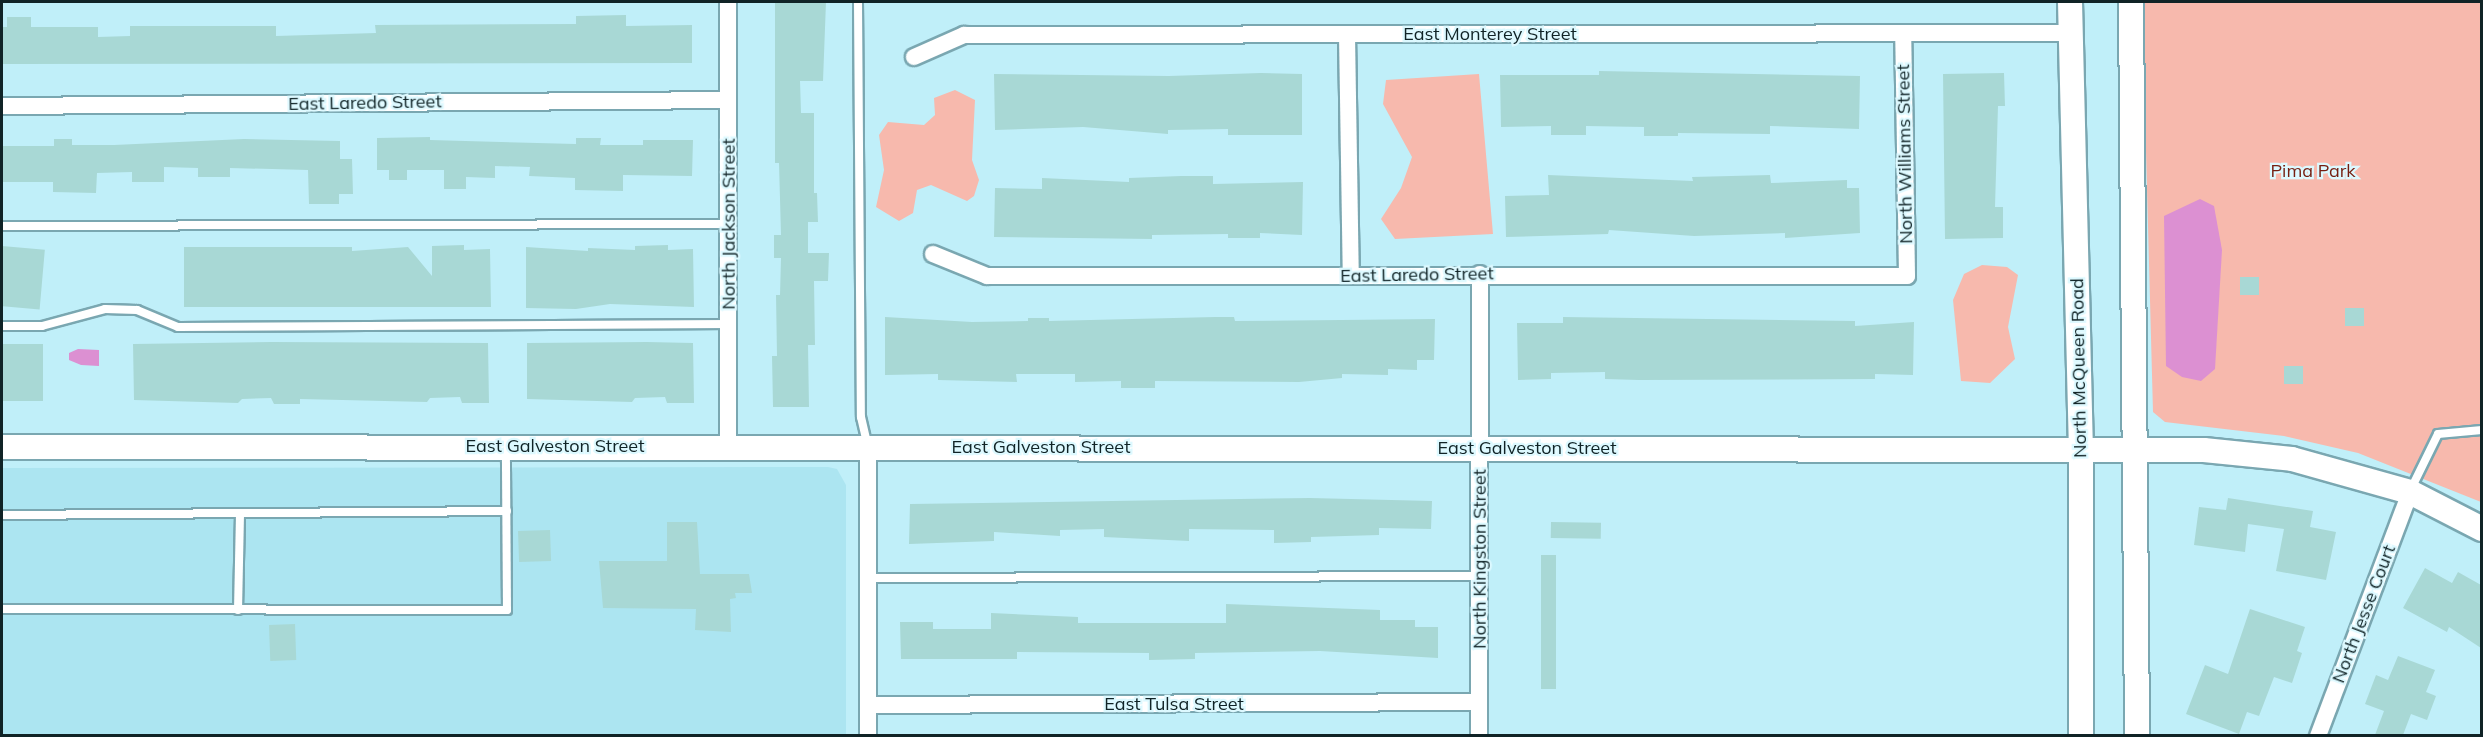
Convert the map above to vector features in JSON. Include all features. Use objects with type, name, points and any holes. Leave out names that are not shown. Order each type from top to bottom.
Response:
[{"type":"street","name":"North Jackson Street","points":[[728,2],[730,224],[728,446]]},
{"type":"street","name":"North McQueen Road","points":[[2070,2],[2081,447],[2081,735]]},
{"type":"street","points":[[2131,2],[2137,448],[2137,735]]},
{"type":"street","name":"North Williams Street","points":[[1903,33],[1906,276]]},
{"type":"street","name":"East Monterey Street","points":[[914,57],[964,35],[2070,33]]},
{"type":"street","points":[[1347,34],[1351,276]]},
{"type":"street","name":"East Laredo Street","points":[[2,106],[728,100]]},
{"type":"street","name":"East Laredo Street","points":[[933,254],[987,276],[1480,274],[1906,276]]},
{"type":"street","name":"North Kingston Street","points":[[1479,735],[1480,274]]},
{"type":"street","name":"East Galveston Street","points":[[2,447],[2081,447],[2204,450],[2292,459],[2410,492],[2481,529]]},
{"type":"street","points":[[868,447],[868,735]]},
{"type":"street","name":"North Jesse Court","points":[[2318,735],[2410,492]]},
{"type":"street","name":"East Tulsa Street","points":[[869,705],[1479,702]]},
{"type":"lane","points":[[858,2],[861,417],[868,447]]},
{"type":"lane","points":[[2,226],[730,224]]},
{"type":"lane","points":[[2,326],[42,326],[105,309],[137,310],[178,327],[730,324]]},
{"type":"lane","points":[[2410,492],[2438,434],[2481,430]]},
{"type":"lane","points":[[2,609],[507,610],[506,446]]},
{"type":"lane","points":[[2,515],[507,511]]},
{"type":"lane","points":[[238,610],[240,513]]},
{"type":"lane","points":[[869,578],[1480,576]]},
{"type":"shaded area","points":[[2200,199],[2214,206],[2222,250],[2215,369],[2201,381],[2182,377],[2166,366],[2164,216]]},
{"type":"shaded area","points":[[78,349],[99,350],[99,366],[81,365],[69,360],[69,353]]},
{"type":"shaded area","points":[[828,467],[837,469],[846,485],[846,735],[2,735],[2,468]]},
{"type":"green space","name":"Pima Park","points":[[2142,2],[2481,2],[2481,502],[2358,453],[2284,436],[2165,422],[2153,412]]},
{"type":"green space","points":[[1479,74],[1493,234],[1395,239],[1381,219],[1401,188],[1412,157],[1383,104],[1386,80]]},
{"type":"green space","points":[[955,90],[975,100],[972,160],[979,180],[974,196],[967,201],[931,185],[917,190],[913,213],[899,221],[876,207],[884,170],[879,135],[888,122],[924,125],[935,115],[934,98]]},
{"type":"green space","points":[[1982,265],[2007,267],[2018,275],[2008,327],[2015,359],[1990,383],[1961,381],[1953,300],[1964,274]]},
{"type":"building","points":[[775,2],[826,2],[823,81],[800,81],[801,113],[814,113],[814,193],[817,193],[818,222],[808,222],[808,253],[829,253],[828,281],[814,281],[815,345],[808,345],[809,407],[773,407],[772,356],[777,356],[776,295],[780,295],[781,258],[774,258],[774,235],[781,235],[779,163],[775,163]]},
{"type":"building","points":[[626,15],[626,26],[692,25],[692,63],[2,64],[2,27],[7,27],[7,17],[31,17],[31,27],[98,27],[98,37],[130,36],[130,26],[276,26],[276,36],[376,33],[375,25],[576,24],[576,16]]},
{"type":"building","points":[[1599,71],[1860,76],[1859,129],[1770,126],[1770,134],[1678,133],[1678,136],[1644,136],[1644,127],[1586,126],[1586,135],[1551,135],[1551,126],[1501,127],[1500,75],[1599,75]]},
{"type":"building","points":[[2004,73],[2005,106],[1998,106],[1995,207],[2003,207],[2003,238],[1945,239],[1943,74]]},
{"type":"building","points":[[994,74],[1169,76],[1302,74],[1302,135],[1228,135],[1228,129],[1168,130],[1168,134],[1083,127],[995,130]]},
{"type":"building","points":[[430,137],[430,140],[576,144],[576,138],[601,138],[600,145],[643,145],[643,140],[693,140],[692,176],[623,175],[623,191],[575,190],[575,178],[529,176],[530,167],[495,166],[495,178],[466,177],[466,189],[444,189],[444,170],[407,170],[407,180],[389,180],[389,170],[377,170],[377,138]]},
{"type":"building","points":[[54,139],[72,139],[72,145],[244,139],[340,141],[340,159],[352,159],[353,194],[339,194],[339,204],[309,204],[308,170],[230,168],[230,177],[198,177],[198,168],[164,167],[164,182],[132,182],[132,172],[97,173],[96,193],[53,192],[53,182],[2,182],[2,146],[54,146]]},
{"type":"building","points":[[1548,175],[1693,181],[1692,177],[1770,175],[1771,183],[1847,180],[1847,188],[1859,188],[1860,233],[1785,238],[1785,233],[1694,236],[1609,230],[1608,234],[1506,237],[1505,196],[1549,195]]},
{"type":"building","points":[[1213,176],[1213,184],[1303,182],[1302,235],[1260,233],[1260,238],[1228,238],[1228,234],[1152,235],[1152,239],[994,237],[995,188],[1042,189],[1042,178],[1129,182],[1129,178]]},
{"type":"building","points":[[464,245],[464,250],[490,249],[491,307],[184,307],[184,247],[352,247],[352,251],[408,247],[432,276],[432,246]]},
{"type":"building","points":[[668,245],[668,250],[693,249],[694,307],[610,304],[576,309],[526,308],[526,247],[588,251],[588,248],[635,250],[635,246]]},
{"type":"building","points":[[2,246],[45,250],[40,310],[2,306]]},
{"type":"building","points":[[2240,277],[2259,277],[2259,295],[2240,295]]},
{"type":"building","points":[[2345,308],[2364,308],[2364,326],[2345,326]]},
{"type":"building","points":[[885,317],[972,322],[1028,321],[1028,318],[1049,318],[1049,321],[1215,317],[1234,317],[1235,321],[1435,319],[1434,360],[1417,360],[1417,370],[1388,369],[1388,375],[1342,374],[1342,378],[1299,382],[1155,381],[1155,388],[1121,388],[1121,381],[1075,382],[1075,374],[1016,374],[1017,382],[938,380],[938,374],[885,375]]},
{"type":"building","points":[[1563,317],[1855,321],[1855,326],[1914,322],[1913,375],[1875,374],[1875,379],[1639,380],[1605,379],[1605,372],[1551,373],[1551,379],[1518,380],[1517,323],[1563,323]]},
{"type":"building","points":[[488,343],[489,403],[462,403],[460,397],[430,398],[427,402],[300,399],[300,404],[274,404],[271,398],[242,399],[238,403],[134,400],[133,344]]},
{"type":"building","points":[[527,343],[693,343],[694,403],[667,403],[665,397],[635,398],[632,402],[527,399]]},
{"type":"building","points":[[2,344],[43,344],[43,401],[2,401]]},
{"type":"building","points":[[2284,366],[2303,366],[2303,384],[2284,384]]},
{"type":"building","points":[[1310,498],[1432,501],[1431,529],[1379,528],[1379,535],[1311,537],[1311,542],[1274,543],[1274,530],[1189,529],[1189,541],[1104,537],[1104,529],[1060,530],[1060,536],[994,532],[994,541],[909,544],[910,504]]},
{"type":"building","points":[[2228,498],[2313,511],[2310,527],[2336,532],[2326,580],[2276,571],[2284,529],[2248,524],[2245,552],[2194,545],[2199,507],[2226,510]]},
{"type":"building","points":[[667,522],[697,522],[700,574],[749,574],[752,593],[735,593],[736,598],[730,599],[731,632],[695,630],[696,609],[603,608],[599,561],[667,561]]},
{"type":"building","points":[[1551,522],[1601,523],[1601,539],[1551,538]]},
{"type":"building","points":[[550,530],[551,561],[519,562],[518,531]]},
{"type":"building","points":[[1541,555],[1556,555],[1556,689],[1541,689]]},
{"type":"building","points":[[2425,568],[2452,583],[2458,572],[2481,585],[2481,648],[2449,627],[2447,632],[2403,608]]},
{"type":"building","points":[[1226,604],[1380,610],[1380,620],[1415,620],[1415,627],[1438,627],[1438,658],[1320,651],[1195,653],[1195,659],[1149,660],[1149,653],[1017,652],[1017,659],[901,659],[900,622],[933,622],[933,629],[991,629],[991,613],[1078,617],[1078,623],[1226,623]]},
{"type":"building","points":[[2250,609],[2305,627],[2297,651],[2302,653],[2292,683],[2274,677],[2259,716],[2247,712],[2239,734],[2186,714],[2205,665],[2228,674]]},
{"type":"building","points":[[295,624],[296,660],[270,661],[269,625]]},
{"type":"building","points":[[2398,656],[2435,670],[2426,692],[2436,696],[2427,720],[2411,714],[2403,735],[2375,735],[2384,711],[2365,704],[2376,675],[2388,680]]}]
